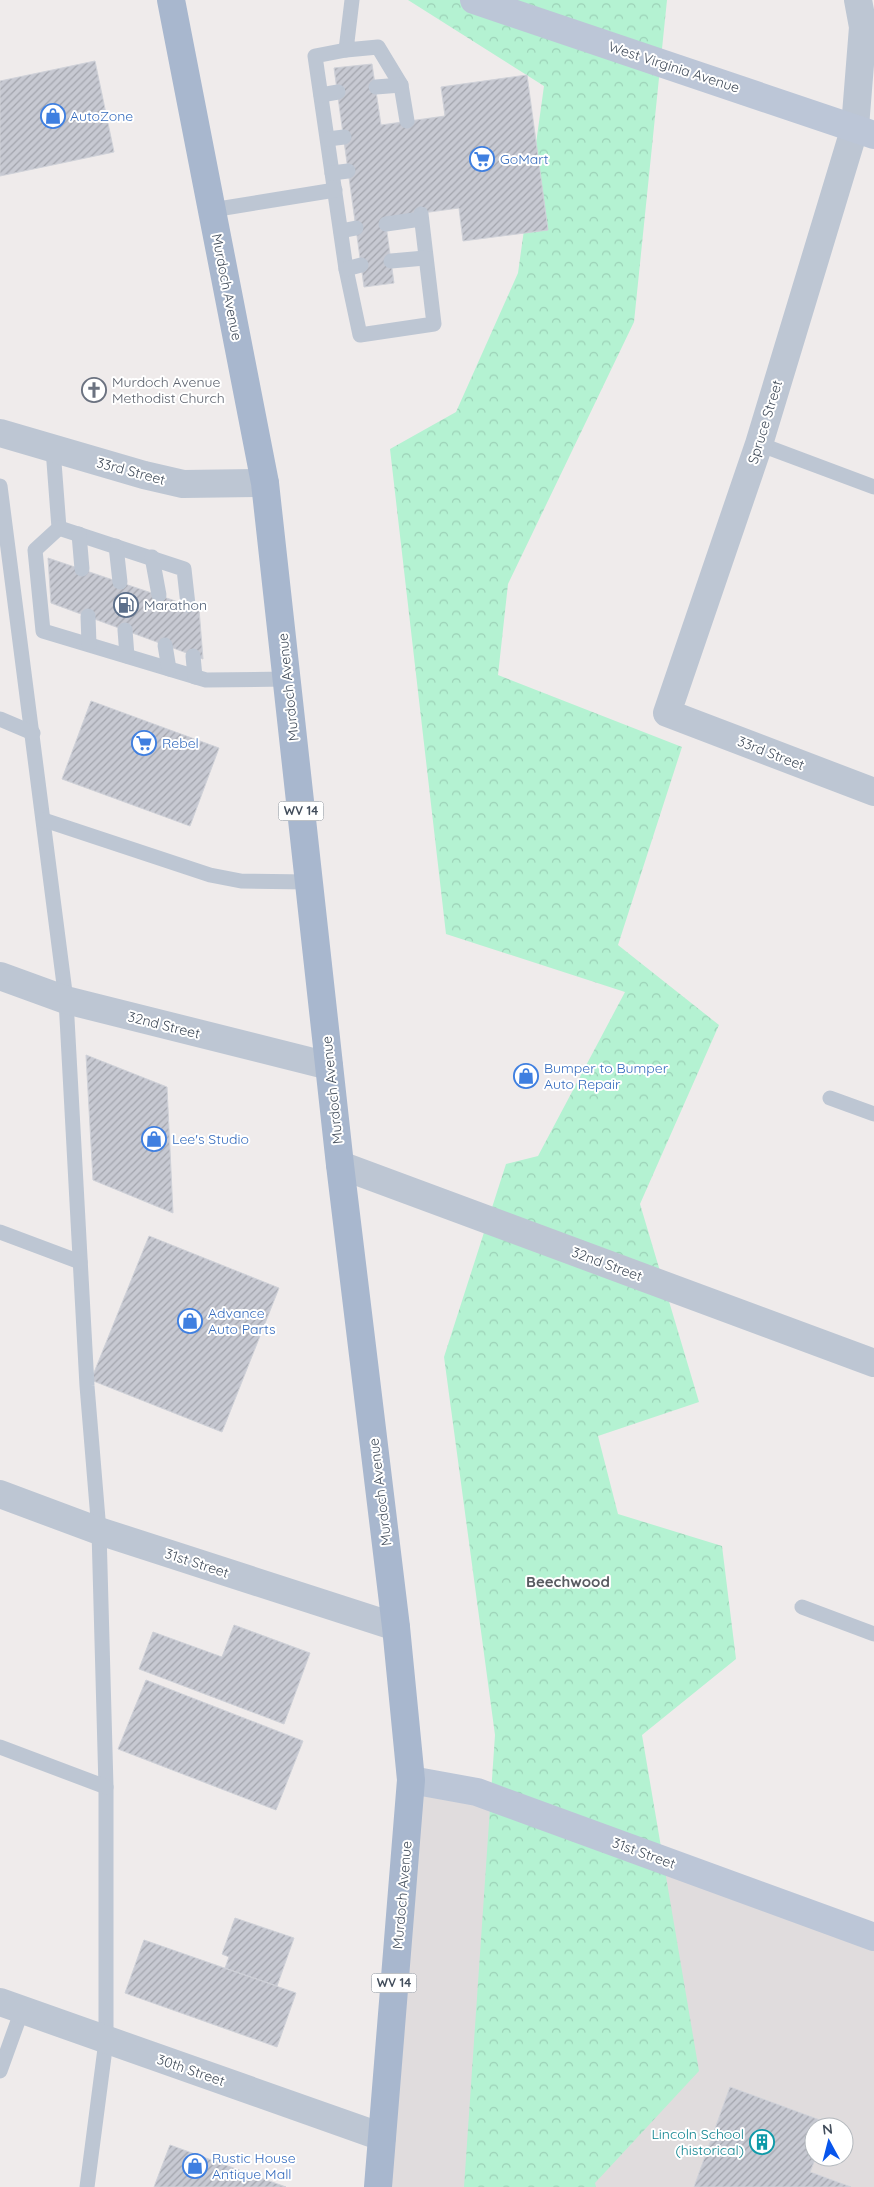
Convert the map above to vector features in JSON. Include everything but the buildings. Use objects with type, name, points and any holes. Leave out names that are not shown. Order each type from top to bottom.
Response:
[{"type":"main road","name":"Murdoch Avenue","points":[[171,0],[265,483],[340,1165],[396,1627],[411,1780],[378,2187]]},
{"type":"street","name":"West Virginia Avenue","points":[[474,0],[864,131]]},
{"type":"street","name":"Spruce Street","points":[[667,714],[864,131],[863,27],[858,0]]},
{"type":"street","name":"33rd Street","points":[[0,434],[183,484],[265,483]]},
{"type":"street","name":"33rd Street","points":[[667,714],[874,792]]},
{"type":"street","name":"32nd Street","points":[[0,976],[66,1000],[330,1066]]},
{"type":"street","name":"32nd Street","points":[[340,1165],[874,1363]]},
{"type":"street","name":"31st Street","points":[[0,1494],[99,1531],[396,1627]]},
{"type":"street","name":"31st Street","points":[[411,1780],[476,1792],[874,1937]]},
{"type":"street","name":"30th Street","points":[[11,2006],[382,2137]]},
{"type":"lane","points":[[346,50],[352,0]]},
{"type":"lane","points":[[386,224],[421,216],[434,324],[360,335],[346,269],[315,56],[346,50],[378,47],[401,84],[407,121]]},
{"type":"lane","points":[[376,87],[401,84]]},
{"type":"lane","points":[[321,95],[338,92]]},
{"type":"lane","points":[[328,138],[344,137]]},
{"type":"lane","points":[[332,173],[348,171]]},
{"type":"lane","points":[[212,210],[335,190]]},
{"type":"lane","points":[[341,231],[356,228]]},
{"type":"lane","points":[[391,261],[425,258]]},
{"type":"lane","points":[[346,269],[361,265]]},
{"type":"lane","points":[[759,444],[874,486]]},
{"type":"lane","points":[[53,449],[58,528],[35,550],[43,631],[206,680],[287,679]]},
{"type":"lane","points":[[0,486],[66,1000],[80,1262],[99,1531],[106,1787],[106,2041],[87,2187]]},
{"type":"lane","points":[[58,528],[152,557],[184,569],[188,606]]},
{"type":"lane","points":[[79,534],[82,569]]},
{"type":"lane","points":[[116,546],[120,582]]},
{"type":"lane","points":[[152,557],[159,595]]},
{"type":"lane","points":[[88,616],[89,644]]},
{"type":"lane","points":[[125,630],[127,656]]},
{"type":"lane","points":[[165,645],[169,669]]},
{"type":"lane","points":[[193,656],[195,677]]},
{"type":"lane","points":[[0,719],[33,733]]},
{"type":"lane","points":[[44,820],[210,876],[241,881],[309,882]]},
{"type":"lane","points":[[830,1098],[874,1114]]},
{"type":"lane","points":[[0,1232],[80,1262]]},
{"type":"lane","points":[[802,1607],[874,1634]]},
{"type":"lane","points":[[0,1747],[106,1787]]},
{"type":"lane","points":[[0,2071],[11,2006]]},
{"type":"shaded area","points":[[411,1780],[874,1937],[874,2187],[378,2187]]},
{"type":"green space","points":[[408,0],[667,0],[634,322],[508,584],[498,675],[682,747],[618,945],[719,1025],[640,1204],[699,1402],[598,1436],[618,1514],[722,1546],[736,1659],[642,1735],[699,2071],[595,2183],[596,2187],[464,2187],[495,1735],[444,1357],[506,1164],[538,1156],[625,992],[446,934],[390,449],[456,412],[518,273],[544,86]]},
{"type":"place","name":"AutoZone","points":[[53,116]]},
{"type":"place","name":"GoMart","points":[[482,159]]},
{"type":"place","name":"Murdoch Avenue Methodist Church","points":[[94,390]]},
{"type":"place","name":"Marathon","points":[[126,605]]},
{"type":"place","name":"Rebel","points":[[144,743]]},
{"type":"place","name":"Bumper to Bumper Auto Repair","points":[[526,1076]]},
{"type":"place","name":"Lee's Studio","points":[[154,1139]]},
{"type":"place","name":"Advance Auto Parts","points":[[190,1321]]},
{"type":"place","name":"Lincoln School (historical)","points":[[762,2142]]},
{"type":"place","name":"Rustic House Antique Mall","points":[[195,2166]]},
{"type":"district","name":"Beechwood","points":[[568,1582]]}]
